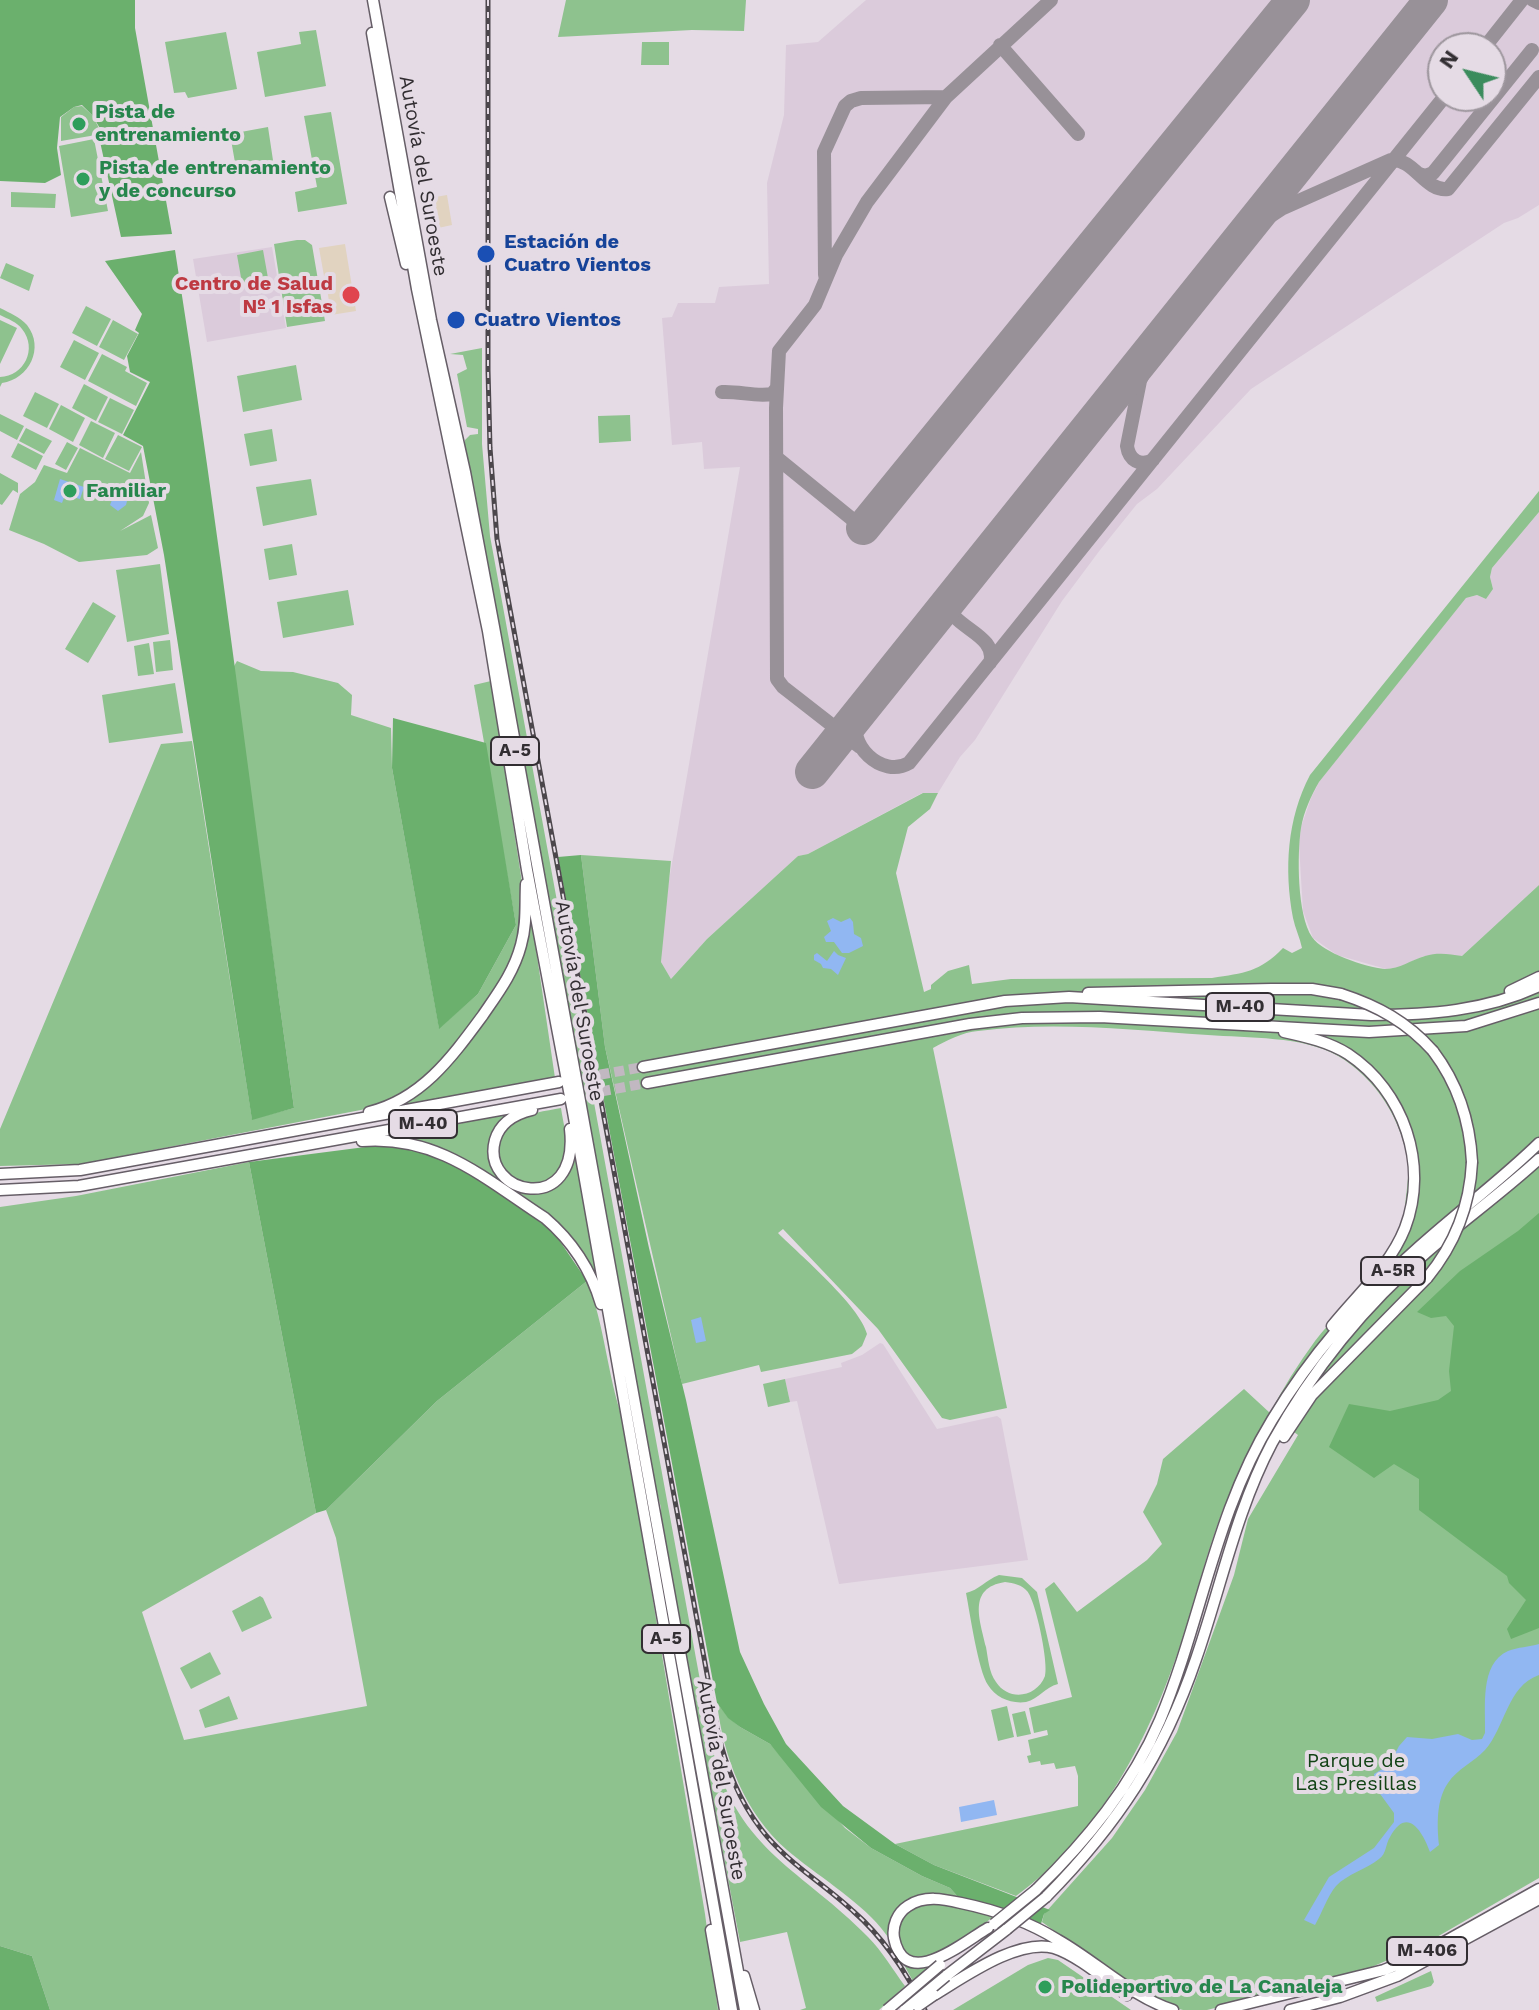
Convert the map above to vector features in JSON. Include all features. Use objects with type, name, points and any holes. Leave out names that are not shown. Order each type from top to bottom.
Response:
[{"type":"highway","name":"Autovía del Suroeste","points":[[366,0],[429,351],[488,631],[527,870],[732,2010]]},
{"type":"highway","name":"Autovía del Suroeste","points":[[373,0],[431,320],[465,472],[491,612],[745,2010]]},
{"type":"highway","points":[[390,197],[424,343],[429,351]]},
{"type":"highway","points":[[346,1120],[417,1091],[437,1074],[463,1042],[504,985],[513,967],[526,926],[527,870]]},
{"type":"highway","points":[[1480,1006],[1539,977]]},
{"type":"highway","name":"M-40","points":[[643,1067],[1005,1001],[1069,997],[1411,1015],[1480,1006],[1539,986]]},
{"type":"highway","points":[[1069,997],[1094,992],[1271,989],[1312,989],[1341,994],[1386,1012],[1413,1031],[1433,1051],[1452,1080],[1461,1101],[1470,1133],[1472,1162],[1469,1195],[1458,1230],[1427,1278],[1312,1395],[1277,1447],[1243,1511]]},
{"type":"highway","name":"M-40","points":[[0,1190],[79,1186],[561,1099],[508,1120],[498,1133],[493,1150],[496,1165],[516,1186],[532,1189],[548,1185],[561,1175],[569,1162],[571,1139],[549,1003],[551,997]]},
{"type":"highway","name":"M-40","points":[[647,1083],[970,1024],[1022,1018],[1100,1017],[1369,1032],[1466,1026],[1539,1003]]},
{"type":"highway","points":[[1215,1023],[1244,1030],[1282,1032],[1311,1038],[1346,1053],[1364,1066],[1392,1100],[1403,1120],[1414,1163],[1411,1204],[1405,1228],[1393,1251],[1316,1346],[1271,1421]]},
{"type":"highway","name":"M-40","points":[[0,1174],[80,1170],[559,1082]]},
{"type":"highway","points":[[284,1150],[311,1150],[382,1140],[413,1143],[448,1156],[486,1179],[552,1224],[581,1258],[600,1300],[613,1361],[618,1370]]},
{"type":"highway","name":"A-5R","points":[[887,2010],[1036,1890],[1100,1820],[1123,1789],[1160,1721],[1188,1642],[1218,1539],[1271,1421],[1320,1349],[1385,1278],[1539,1143]]},
{"type":"highway","name":"A-5R","points":[[905,2010],[1046,1897],[1087,1855],[1129,1800],[1171,1726],[1197,1658],[1243,1511],[1272,1444],[1317,1372],[1356,1322],[1428,1250],[1498,1196],[1539,1159]]},
{"type":"highway","points":[[691,1785],[725,2010]]},
{"type":"highway","name":"M-406","points":[[1222,2010],[1362,1978],[1393,1967],[1419,1956],[1539,1889]]},
{"type":"highway","points":[[991,1926],[944,1957],[918,1963],[902,1954],[894,1933],[902,1911],[920,1900],[940,1899],[985,1908],[1060,1940],[1140,1996],[1173,2010]]},
{"type":"highway","name":"M-406","points":[[1290,2010],[1369,1988],[1410,1970],[1539,1899]]},
{"type":"highway","points":[[730,1928],[754,2010]]},
{"type":"highway","points":[[913,2010],[992,1961],[1021,1951],[1053,1948],[1153,2010]]},
{"type":"highway","points":[[1281,2010],[1312,2004]]},
{"type":"shaded area","name":"Cuatro Vientos","points":[[866,0],[1539,0],[1539,205],[1504,223],[1251,389],[1157,489],[1137,504],[1100,550],[1062,601],[938,793],[922,793],[808,854],[798,856],[707,939],[671,979],[661,962],[665,904],[740,467],[704,469],[702,442],[672,445],[662,318],[672,317],[678,303],[715,303],[719,287],[769,284],[767,183],[784,115],[786,45],[818,42]]},
{"type":"shaded area","points":[[447,195],[452,225],[429,230],[424,199]]},
{"type":"shaded area","points":[[345,244],[356,311],[331,315],[327,288],[330,287],[329,276],[324,276],[319,248]]},
{"type":"shaded area","points":[[272,247],[286,328],[207,342],[193,259]]},
{"type":"shaded area","points":[[1539,512],[1539,885],[1462,956],[1424,956],[1400,967],[1386,969],[1337,955],[1313,938],[1303,911],[1299,845],[1301,827],[1311,798],[1319,782],[1466,598],[1477,595],[1486,599],[1493,589],[1490,577],[1492,568]]},
{"type":"shaded area","points":[[880,1343],[937,1429],[997,1416],[1001,1419],[1028,1560],[839,1584],[797,1401],[790,1402],[785,1379],[842,1367],[841,1363],[862,1355]]},
{"type":"green space","points":[[0,0],[135,0],[135,28],[172,234],[121,237],[99,137],[101,130],[82,105],[60,117],[57,148],[61,175],[45,183],[0,181]]},
{"type":"green space","points":[[566,0],[746,0],[744,31],[692,30],[558,37]]},
{"type":"green space","points":[[316,30],[326,86],[265,97],[257,52],[301,44],[299,32]]},
{"type":"green space","points":[[226,32],[237,89],[188,98],[185,92],[174,93],[165,42]]},
{"type":"green space","points":[[642,42],[669,42],[669,65],[641,65]]},
{"type":"green space","name":"Pista de entrenamiento","points":[[82,106],[92,115],[100,130],[96,135],[61,141],[61,117],[74,107]]},
{"type":"green space","points":[[331,112],[347,204],[298,212],[295,192],[317,187],[304,116]]},
{"type":"green space","points":[[268,127],[274,167],[237,174],[230,134]]},
{"type":"green space","name":"Pista de entrenamiento y de concurso","points":[[94,139],[108,211],[71,217],[59,146]]},
{"type":"green space","points":[[11,192],[56,194],[55,208],[11,207]]},
{"type":"green space","points":[[305,240],[312,245],[325,321],[287,327],[274,244]]},
{"type":"green space","points":[[175,250],[222,571],[294,1108],[252,1120],[164,555],[143,446],[123,435],[150,382],[130,372],[127,356],[139,333],[135,330],[142,314],[105,261]]},
{"type":"green space","points":[[263,250],[268,278],[242,283],[237,255]]},
{"type":"green space","points":[[6,263],[34,275],[29,291],[0,278]]},
{"type":"green space","points":[[86,306],[111,319],[97,346],[72,333]]},
{"type":"green space","points":[[0,308],[27,325],[32,334],[34,352],[27,369],[0,387],[0,377],[22,367],[29,345],[22,329],[0,315]]},
{"type":"green space","points":[[0,320],[17,328],[0,364]]},
{"type":"green space","points":[[113,320],[138,334],[124,360],[99,347]]},
{"type":"green space","points":[[74,340],[99,353],[85,380],[60,367]]},
{"type":"green space","points":[[482,348],[482,444],[490,536],[713,1751],[724,1785],[756,1837],[868,1937],[905,1986],[879,2010],[800,2010],[806,2008],[787,1932],[740,1942],[660,1521],[661,1508],[650,1463],[465,447],[465,440],[470,435],[478,434],[478,429],[467,427],[457,374],[467,369],[463,355],[450,354]]},
{"type":"green space","points":[[102,354],[127,367],[125,371],[147,383],[136,406],[88,381]]},
{"type":"green space","points":[[296,365],[302,400],[243,412],[237,376]]},
{"type":"green space","points":[[84,384],[108,397],[96,421],[72,408]]},
{"type":"green space","points":[[35,392],[59,404],[47,428],[23,416]]},
{"type":"green space","points":[[110,398],[134,410],[122,434],[98,422]]},
{"type":"green space","points":[[61,405],[85,418],[73,442],[49,429]]},
{"type":"green space","points":[[0,414],[24,426],[17,440],[0,431]]},
{"type":"green space","points":[[630,415],[631,441],[599,443],[598,416]]},
{"type":"green space","points":[[91,421],[115,433],[103,458],[79,445]]},
{"type":"green space","points":[[26,428],[52,441],[44,454],[19,441]]},
{"type":"green space","points":[[272,429],[277,461],[250,466],[244,434]]},
{"type":"green space","points":[[118,435],[142,447],[129,471],[105,459]]},
{"type":"green space","points":[[67,442],[78,448],[66,470],[55,464]]},
{"type":"green space","points":[[18,443],[43,456],[36,470],[11,457]]},
{"type":"green space","points":[[80,448],[130,473],[141,452],[149,503],[143,516],[120,531],[151,515],[158,548],[147,555],[79,562],[9,530],[20,494],[35,482],[44,465],[67,473]]},
{"type":"green space","points":[[0,473],[18,483],[18,493],[13,490],[2,505],[0,504]]},
{"type":"green space","points":[[311,479],[317,515],[263,526],[256,487]]},
{"type":"green space","name":"Parque de Las Presillas","points":[[1539,491],[1539,512],[1492,568],[1490,577],[1493,589],[1486,599],[1477,595],[1466,598],[1319,782],[1302,822],[1299,868],[1303,914],[1317,943],[1345,958],[1385,969],[1430,955],[1462,956],[1539,885],[1539,1878],[1423,1945],[1367,1969],[1207,2010],[1183,2010],[1161,2004],[1042,1922],[1044,1914],[1112,1838],[1145,1790],[1177,1732],[1234,1575],[1248,1519],[1298,1435],[1270,1414],[1221,1514],[1182,1640],[1155,1712],[1119,1781],[1073,1844],[1046,1872],[1016,1896],[934,1865],[895,1844],[1078,1806],[1075,1766],[1056,1769],[1054,1763],[1029,1763],[1027,1756],[1031,1755],[1028,1740],[1048,1735],[1047,1730],[1034,1733],[1029,1708],[1072,1697],[1045,1589],[1054,1582],[1077,1612],[1147,1560],[1162,1544],[1143,1512],[1157,1484],[1163,1459],[1244,1389],[1270,1413],[1315,1341],[1382,1262],[1401,1226],[1408,1181],[1405,1149],[1394,1117],[1376,1089],[1352,1065],[1324,1049],[1292,1041],[1064,1027],[1007,1028],[961,1035],[933,1048],[1007,1408],[950,1420],[942,1418],[878,1329],[783,1229],[778,1233],[842,1296],[862,1323],[867,1334],[862,1346],[852,1354],[761,1372],[759,1365],[682,1384],[605,1047],[581,855],[671,861],[661,962],[671,979],[707,939],[798,856],[808,854],[923,793],[938,793],[930,809],[908,827],[896,873],[924,992],[948,971],[969,965],[972,984],[1011,979],[1212,978],[1251,970],[1267,962],[1283,948],[1292,953],[1302,948],[1290,900],[1288,863],[1296,809],[1310,775]]},
{"type":"green space","points":[[292,544],[297,575],[269,580],[264,549]]},
{"type":"green space","points":[[160,564],[169,634],[127,642],[116,570]]},
{"type":"green space","points":[[348,590],[354,625],[283,638],[277,602]]},
{"type":"green space","points":[[93,602],[116,616],[88,663],[65,649]]},
{"type":"green space","points":[[170,640],[173,670],[156,672],[153,642]]},
{"type":"green space","points":[[149,643],[154,674],[138,676],[134,646]]},
{"type":"green space","points":[[237,661],[261,671],[293,672],[338,683],[352,695],[351,715],[391,728],[392,768],[439,1028],[478,994],[516,925],[474,685],[491,681],[524,905],[517,949],[502,981],[442,1064],[401,1096],[371,1108],[81,1164],[0,1166],[0,1129],[161,744],[192,741],[252,1119],[294,1108],[233,668]]},
{"type":"green space","points":[[175,683],[183,733],[109,743],[102,695]]},
{"type":"green space","points":[[393,718],[486,743],[516,925],[478,994],[439,1029],[392,768]]},
{"type":"green space","points":[[581,855],[605,1047],[740,1652],[786,1744],[843,1806],[895,1844],[934,1865],[1050,1910],[1044,1914],[1040,1927],[960,1899],[950,1888],[871,1848],[821,1807],[770,1744],[728,1718],[717,1703],[558,857]]},
{"type":"green space","points":[[528,895],[555,1078],[394,1107],[436,1080],[452,1064],[515,973]]},
{"type":"green space","points":[[561,1108],[567,1146],[563,1166],[555,1175],[537,1183],[524,1183],[512,1177],[499,1155],[498,1142],[502,1131],[524,1116]]},
{"type":"green space","points":[[507,1114],[493,1135],[489,1153],[494,1170],[504,1182],[519,1191],[535,1194],[552,1190],[566,1179],[576,1161],[598,1273],[559,1226],[503,1182],[437,1149],[393,1137]]},
{"type":"green space","points":[[373,1146],[413,1148],[447,1160],[523,1208],[555,1234],[587,1281],[437,1401],[326,1510],[316,1513],[249,1162]]},
{"type":"green space","points":[[249,1162],[316,1513],[142,1612],[184,1740],[367,1706],[336,1538],[326,1510],[437,1401],[587,1281],[623,1420],[705,1914],[718,2010],[50,2010],[32,1956],[0,1946],[0,1207],[76,1196]]},
{"type":"green space","points":[[1539,1213],[1539,1628],[1511,1639],[1507,1629],[1526,1600],[1509,1583],[1507,1576],[1419,1510],[1419,1479],[1394,1464],[1374,1478],[1329,1447],[1349,1404],[1390,1411],[1438,1400],[1451,1391],[1449,1371],[1454,1326],[1446,1316],[1431,1318],[1417,1312],[1460,1271]]},
{"type":"green space","points":[[785,1379],[790,1402],[768,1407],[763,1384]]},
{"type":"green space","points":[[994,1577],[1022,1578],[1037,1592],[1058,1684],[1026,1702],[1009,1701],[995,1693],[984,1678],[978,1655],[966,1593]],"holes":[[[1005,1582],[1023,1587],[1031,1597],[1045,1659],[1045,1676],[1041,1683],[1036,1689],[1022,1694],[1008,1692],[994,1678],[979,1616],[985,1591]]]},
{"type":"green space","points":[[260,1596],[272,1618],[242,1632],[232,1611]]},
{"type":"green space","points":[[210,1652],[221,1674],[191,1689],[180,1668]]},
{"type":"green space","points":[[229,1696],[238,1719],[205,1728],[199,1710]]},
{"type":"green space","points":[[717,1703],[740,1727],[770,1744],[845,1828],[871,1848],[950,1888],[960,1899],[999,1912],[913,1981],[890,1940],[871,1917],[787,1850],[759,1819],[738,1783],[725,1743]]},
{"type":"green space","points":[[1007,1706],[1014,1737],[998,1741],[991,1710]]},
{"type":"green space","points":[[1025,1711],[1031,1734],[1017,1737],[1012,1714]]},
{"type":"green space","points":[[0,1946],[32,1956],[50,2010],[0,2010]]},
{"type":"green space","name":"Polideportivo de La Canaleja","points":[[1048,1958],[1058,1960],[1131,2010],[953,2010],[1028,1965]]},
{"type":"green space","points":[[1431,1971],[1434,1982],[1431,1986],[1377,2002],[1375,1997]]},
{"type":"water","name":"Familiar","points":[[60,479],[84,487],[80,499],[65,495],[62,503],[54,500]]},
{"type":"water","points":[[115,486],[129,493],[126,505],[118,511],[110,505]]},
{"type":"water","points":[[833,918],[841,922],[850,918],[854,934],[861,938],[863,946],[842,953],[834,942],[826,942],[824,937],[831,931],[827,921]]},
{"type":"water","points":[[834,951],[846,958],[838,975],[814,960],[817,953],[827,961]]},
{"type":"water","points":[[701,1317],[706,1341],[696,1343],[691,1320]]},
{"type":"water","points":[[1539,1644],[1539,1675],[1520,1688],[1492,1741],[1456,1774],[1444,1790],[1438,1813],[1439,1845],[1430,1852],[1419,1830],[1408,1822],[1402,1823],[1390,1837],[1382,1857],[1336,1886],[1315,1925],[1304,1920],[1329,1877],[1374,1848],[1394,1822],[1394,1813],[1375,1787],[1374,1774],[1389,1765],[1407,1737],[1432,1739],[1458,1734],[1472,1740],[1482,1739],[1485,1733],[1486,1688],[1492,1666],[1508,1651]]},
{"type":"water","points":[[994,1800],[997,1815],[961,1822],[959,1807]]},
{"type":"taxiway","points":[[860,747],[777,679],[776,408],[779,351],[815,305],[836,255],[867,202],[946,97],[1051,0]]},
{"type":"taxiway","points":[[1497,32],[1522,0]]},
{"type":"taxiway","points":[[1533,0],[1539,3]]},
{"type":"taxiway","points":[[1000,45],[1078,134]]},
{"type":"taxiway","points":[[1419,174],[1425,176],[1433,173],[1532,50]]},
{"type":"taxiway","points":[[1245,233],[1283,208],[1391,160],[1406,164],[1440,189],[1448,189],[1539,77]]},
{"type":"taxiway","points":[[825,275],[824,152],[845,106],[861,98],[946,97]]},
{"type":"taxiway","points":[[858,715],[855,726],[857,737],[868,756],[888,766],[899,767],[909,763],[1432,112]]},
{"type":"taxiway","points":[[1153,460],[1144,463],[1136,461],[1127,446],[1140,381],[1158,341]]},
{"type":"taxiway","points":[[722,392],[766,395],[777,388]]},
{"type":"taxiway","points":[[777,458],[863,528]]},
{"type":"taxiway","points":[[955,594],[952,601],[954,616],[985,642],[991,655],[990,663]]},
{"type":"runway","points":[[863,528],[1293,0]]},
{"type":"runway","points":[[812,772],[1431,0]]},
{"type":"tunnel","points":[[570,1080],[643,1067]]},
{"type":"tunnel","points":[[571,1097],[647,1083]]},
{"type":"railway","points":[[488,0],[488,370],[497,539],[717,1728],[733,1781],[761,1829],[782,1852],[864,1921],[885,1944],[925,2010]]},
{"type":"place","name":"Pista de entrenamiento","points":[[79,124]]},
{"type":"place","name":"Pista de entrenamiento y de concurso","points":[[83,179]]},
{"type":"place","name":"Estación de Cuatro Vientos","points":[[486,254]]},
{"type":"place","name":"Centro de Salud Nº 1 Isfas","points":[[351,295]]},
{"type":"place","name":"Cuatro Vientos","points":[[456,320]]},
{"type":"place","name":"Familiar","points":[[70,491]]},
{"type":"place","name":"Polideportivo de La Canaleja","points":[[1045,1987]]}]
